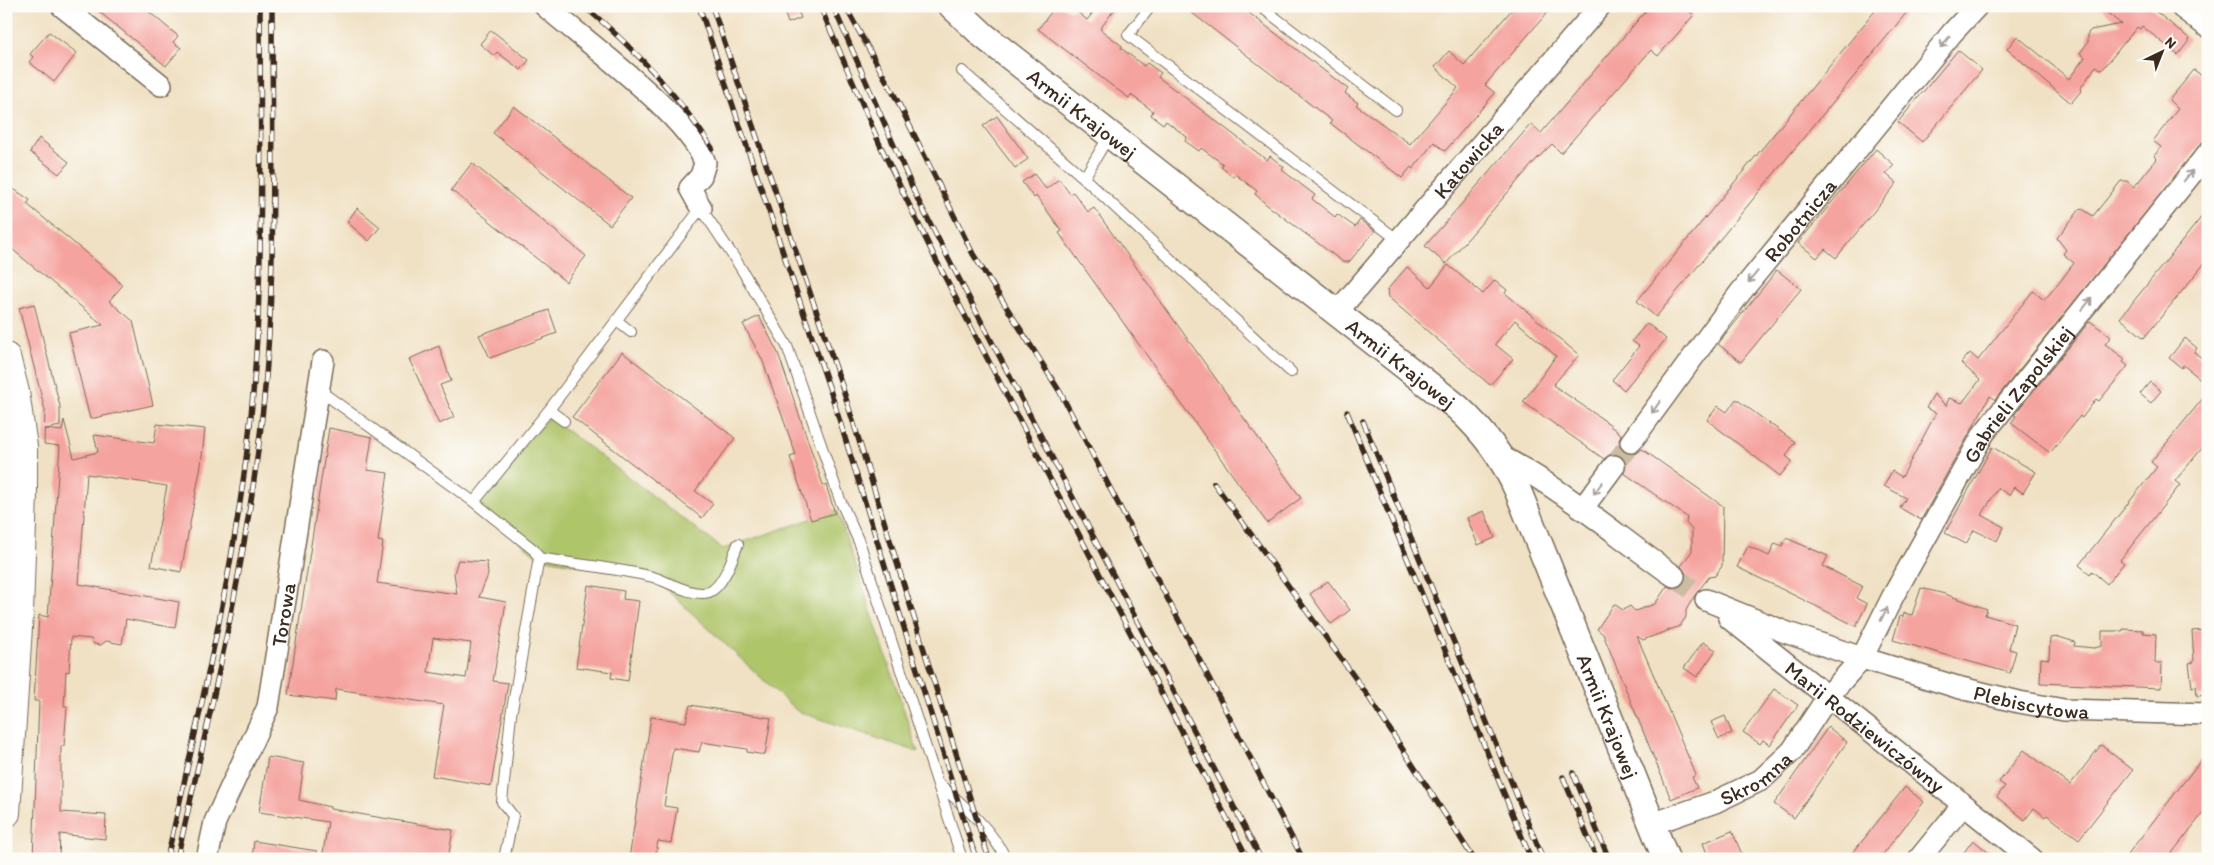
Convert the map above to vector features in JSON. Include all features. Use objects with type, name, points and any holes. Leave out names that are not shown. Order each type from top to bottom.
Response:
[{"type":"main road","points":[[6,357],[15,392],[23,447],[23,494],[19,612],[6,813]]},
{"type":"street","points":[[62,6],[161,85]]},
{"type":"street","points":[[544,6],[634,82],[695,143],[705,163],[701,176],[690,188],[702,208]]},
{"type":"street","name":"Armii Krajowej","points":[[952,6],[984,36],[1457,407],[1488,438],[1502,457],[1549,567],[1666,859]]},
{"type":"street","name":"Katowicka","points":[[1337,312],[1600,6]]},
{"type":"street","name":"Robotnicza","points":[[1631,442],[1740,293],[1952,33],[1977,6]]},
{"type":"street","points":[[2184,6],[2208,24]]},
{"type":"street","name":"Gabrieli Zapolskiej","points":[[1862,658],[1893,596],[1984,433],[2208,152]]},
{"type":"street","name":"Torowa","points":[[207,859],[215,822],[268,707],[323,361]]},
{"type":"street","points":[[1502,457],[1520,466],[1674,576]]},
{"type":"street","points":[[1582,509],[1614,466]]},
{"type":"street","name":"Plebiscytowa","points":[[1702,597],[1785,632],[1957,687],[2046,707],[2114,713],[2208,714]]},
{"type":"street","name":"Marii Rodziewiczówny","points":[[1702,597],[1829,695],[2032,859]]},
{"type":"street","points":[[1829,695],[1862,658]]},
{"type":"street","name":"Skromna","points":[[1652,824],[1715,802],[1761,780],[1792,751],[1829,695]]},
{"type":"street","points":[[1919,859],[1963,805]]},
{"type":"lane","points":[[1150,6],[1128,35],[1398,240]]},
{"type":"lane","points":[[1260,6],[1396,110]]},
{"type":"lane","points":[[962,71],[1084,178],[1291,372]]},
{"type":"lane","points":[[1084,178],[1110,133]]},
{"type":"lane","points":[[474,502],[549,410],[702,208],[739,264],[786,346],[840,500],[860,544],[962,859]]},
{"type":"lane","points":[[616,320],[631,332]]},
{"type":"lane","points":[[318,389],[474,502],[534,550],[539,558],[511,715],[502,802],[513,816],[504,859]]},
{"type":"lane","points":[[549,410],[564,421]]},
{"type":"lane","points":[[539,558],[653,577],[693,592],[704,592],[711,591],[729,569],[738,544]]},
{"type":"lane","points":[[937,782],[975,817],[999,843],[1006,859]]},
{"type":"green space","points":[[549,417],[723,549],[837,510],[918,752],[797,711],[653,577],[539,558],[474,502]]},
{"type":"building","points":[[92,6],[142,6],[178,36],[173,42],[181,48],[166,66]]},
{"type":"building","points":[[782,6],[796,6],[801,18],[788,23]]},
{"type":"building","points":[[1056,6],[1062,6],[1069,11],[1074,9],[1087,20],[1098,6],[1117,6],[1100,29],[1122,46],[1121,48],[1144,66],[1147,63],[1161,73],[1158,77],[1267,160],[1270,156],[1284,167],[1282,170],[1315,195],[1312,199],[1335,217],[1337,214],[1355,227],[1360,220],[1375,231],[1349,262],[1343,262],[1267,205],[1255,194],[1257,191],[1235,174],[1233,177],[1221,167],[1223,164],[1201,148],[1199,151],[1185,141],[1187,137],[1166,121],[1163,124],[1151,115],[1153,111],[1131,95],[1129,98],[1038,29]]},
{"type":"building","points":[[1183,6],[1240,6],[1348,89],[1345,93],[1358,103],[1356,105],[1410,144],[1458,88],[1435,67],[1449,51],[1464,65],[1515,6],[1553,6],[1485,85],[1495,93],[1445,151],[1434,142],[1413,169],[1411,167],[1402,178],[1330,123],[1332,121]]},
{"type":"building","points":[[1650,6],[1682,6],[1694,15],[1658,56],[1651,50],[1561,153],[1552,144],[1535,161],[1446,264],[1425,246],[1531,124],[1541,133]]},
{"type":"building","points":[[1879,6],[1912,6],[1656,317],[1637,301]]},
{"type":"building","points":[[2099,6],[2149,6],[2190,39],[2178,55],[2142,26],[2140,29],[2137,27],[2102,70],[2096,66],[2080,89],[2082,90],[2071,103],[2007,49],[2017,36],[2069,79],[2085,57],[2080,53],[2088,42],[2088,33],[2091,30],[2121,24]]},
{"type":"building","points":[[491,30],[529,60],[521,70],[497,52],[494,56],[480,44]]},
{"type":"building","points":[[49,32],[77,53],[54,82],[29,62],[33,57],[30,54]]},
{"type":"building","points":[[1958,50],[1982,70],[1922,142],[1898,122]]},
{"type":"building","points":[[2194,70],[2208,80],[2208,135],[1995,400],[1990,396],[1921,520],[1900,508],[1906,498],[1884,486],[1892,471],[1902,477],[1936,413],[1926,408],[1934,394],[1946,406],[1949,398],[1962,403],[1980,380],[1961,363],[1970,353],[1978,360],[2033,291],[2044,300],[2059,283],[2074,263],[2063,254],[2066,250],[2057,238],[2081,208],[2093,216],[2121,181],[2127,181],[2134,187],[2157,159],[2154,156],[2161,147],[2153,141],[2178,109],[2169,100]]},
{"type":"building","points":[[514,106],[631,198],[610,225],[493,133]]},
{"type":"building","points":[[997,116],[1028,159],[1015,168],[983,126]]},
{"type":"building","points":[[39,138],[69,162],[59,174],[30,152]]},
{"type":"building","points":[[1876,149],[1894,165],[1886,174],[1897,183],[1836,258],[1825,249],[1817,258],[1798,243]]},
{"type":"building","points":[[472,163],[586,256],[566,282],[451,190]]},
{"type":"building","points":[[1034,174],[1046,189],[1059,179],[1070,194],[1073,192],[1088,212],[1094,208],[1301,498],[1267,523],[1059,233],[1062,231],[1036,196],[1034,198],[1022,182]]},
{"type":"building","points":[[6,184],[30,200],[27,204],[115,277],[122,286],[109,301],[133,321],[153,405],[90,419],[69,333],[103,325],[6,244]]},
{"type":"building","points":[[357,208],[380,227],[369,241],[347,222]]},
{"type":"building","points":[[2208,209],[2208,259],[2144,338],[2120,318]]},
{"type":"building","points":[[1448,265],[1483,294],[1495,280],[1507,290],[1505,293],[1579,355],[1553,385],[1621,434],[1619,441],[1623,452],[1636,454],[1642,449],[1723,506],[1722,566],[1715,576],[1709,577],[1695,595],[1686,610],[1686,617],[1680,626],[1643,640],[1637,636],[1696,775],[1692,777],[1697,788],[1671,799],[1603,634],[1597,629],[1614,604],[1623,610],[1630,606],[1635,611],[1655,604],[1667,586],[1673,588],[1684,584],[1686,577],[1681,566],[1692,551],[1692,530],[1686,523],[1687,517],[1624,473],[1626,462],[1621,456],[1610,454],[1604,459],[1523,402],[1556,356],[1515,320],[1495,344],[1513,359],[1490,385],[1388,297],[1387,290],[1407,267],[1430,287]]},
{"type":"building","points":[[1777,270],[1801,289],[1741,362],[1718,344]]},
{"type":"building","points":[[34,304],[60,406],[60,426],[46,429],[62,431],[64,420],[74,458],[98,452],[94,435],[154,443],[157,424],[205,429],[201,465],[181,572],[151,566],[167,486],[87,474],[79,584],[179,602],[175,628],[126,619],[122,644],[106,641],[101,645],[94,644],[91,639],[71,637],[69,672],[66,671],[64,706],[67,706],[64,746],[61,746],[61,812],[106,815],[105,839],[60,834],[59,859],[33,859],[39,701],[34,701],[39,615],[48,617],[60,446],[44,444],[45,410],[19,308]]},
{"type":"building","points":[[549,310],[557,333],[490,358],[479,335]]},
{"type":"building","points":[[759,316],[778,353],[823,485],[826,485],[835,513],[811,520],[790,457],[796,455],[762,359],[743,324]]},
{"type":"building","points":[[2090,321],[2111,337],[2105,344],[2125,359],[2123,362],[2128,366],[2099,401],[2096,399],[2082,418],[2080,416],[2050,453],[2011,423],[2016,416],[2014,415]]},
{"type":"building","points":[[1647,323],[1666,339],[1624,390],[1612,380],[1639,346],[1632,341]]},
{"type":"building","points":[[2185,338],[2197,348],[2194,352],[2208,363],[2208,385],[2183,365],[2182,368],[2169,358]]},
{"type":"building","points":[[439,346],[451,381],[440,385],[454,417],[439,424],[409,359]]},
{"type":"building","points":[[622,352],[735,438],[695,491],[713,504],[702,518],[572,417]]},
{"type":"building","points":[[2150,382],[2161,391],[2151,403],[2140,394]]},
{"type":"building","points":[[2208,392],[2208,441],[2175,481],[2180,485],[2120,560],[2124,563],[2107,584],[2092,571],[2090,574],[2079,565],[2157,467],[2151,462]]},
{"type":"building","points":[[1736,399],[1795,442],[1786,456],[1792,461],[1780,476],[1707,420],[1718,406],[1727,412]]},
{"type":"building","points":[[329,428],[372,437],[367,470],[388,473],[378,541],[383,542],[377,583],[457,594],[454,573],[458,560],[487,562],[488,575],[479,597],[506,602],[493,681],[508,683],[491,786],[432,776],[444,705],[336,689],[335,701],[288,695]],"holes":[[[433,638],[471,643],[466,678],[428,672]]]},
{"type":"building","points":[[1992,447],[2036,472],[2023,493],[2014,487],[2009,495],[1998,488],[1982,515],[2004,527],[1997,541],[1974,530],[1966,544],[1945,533]]},
{"type":"building","points":[[1484,511],[1495,538],[1478,545],[1467,518]]},
{"type":"building","points":[[1786,538],[1828,556],[1823,566],[1862,586],[1856,598],[1867,604],[1856,626],[1737,567],[1748,546],[1769,556],[1775,543],[1782,546]]},
{"type":"building","points":[[1328,581],[1350,610],[1331,624],[1310,594]]},
{"type":"building","points":[[588,585],[624,591],[623,599],[639,601],[628,681],[611,678],[612,672],[576,667]]},
{"type":"building","points":[[1921,588],[1945,594],[1987,609],[1985,615],[2015,624],[2009,649],[2016,651],[2010,673],[1893,640],[1900,616],[1903,617],[1904,613],[1912,615]]},
{"type":"building","points":[[2123,629],[2143,630],[2143,633],[2156,634],[2155,663],[2162,663],[2161,688],[2040,683],[2041,658],[2049,659],[2050,638],[2059,637],[2075,642],[2074,646],[2094,648],[2102,646],[2102,631],[2123,631]]},
{"type":"building","points":[[2205,630],[2208,638],[2208,695],[2197,696],[2196,686],[2192,687],[2189,663],[2194,662],[2192,631]]},
{"type":"building","points":[[1703,642],[1716,650],[1697,677],[1684,668]]},
{"type":"building","points":[[1774,689],[1798,705],[1770,745],[1763,740],[1760,744],[1743,732]]},
{"type":"building","points":[[690,705],[771,718],[765,755],[747,752],[747,749],[702,742],[699,752],[673,748],[664,806],[677,808],[671,843],[658,841],[655,859],[629,859],[651,717],[686,722]]},
{"type":"building","points":[[1725,716],[1732,733],[1719,739],[1711,722]]},
{"type":"building","points":[[1828,727],[1847,742],[1794,818],[1774,804]]},
{"type":"building","points":[[2101,745],[2133,770],[2079,839],[2047,815],[2045,817],[2034,808],[2025,820],[1997,797],[2005,786],[1999,782],[2024,750],[2070,785]]},
{"type":"building","points":[[2208,751],[2208,807],[2168,859],[2124,859]]},
{"type":"building","points":[[268,757],[304,763],[299,800],[330,807],[330,809],[453,830],[448,859],[322,859],[328,822],[259,812]]},
{"type":"building","points":[[1905,787],[1924,802],[1879,859],[1848,859]]},
{"type":"building","points":[[1732,831],[1744,859],[1709,859],[1703,843]]},
{"type":"building","points":[[1973,840],[1997,859],[1959,859]]},
{"type":"building","points":[[254,841],[317,851],[317,859],[252,859]]},
{"type":"tunnel","points":[[1614,466],[1631,442]]},
{"type":"tunnel","points":[[1674,576],[1698,594]]},
{"type":"railway","points":[[167,859],[224,595],[234,541],[249,434],[260,274],[260,6]]},
{"type":"railway","points":[[177,859],[238,578],[248,522],[263,408],[272,258],[272,6]]},
{"type":"railway","points":[[584,6],[654,72],[699,128],[712,148]]},
{"type":"railway","points":[[699,6],[831,393],[976,859]]},
{"type":"railway","points":[[712,6],[843,389],[989,859]]},
{"type":"railway","points":[[820,6],[880,145],[936,260],[1248,859]]},
{"type":"railway","points":[[833,6],[917,198],[1261,859]]},
{"type":"railway","points":[[845,6],[897,100],[973,254],[1060,392],[1303,859]]},
{"type":"railway","points":[[1347,412],[1531,859]]},
{"type":"railway","points":[[1363,421],[1543,859]]},
{"type":"railway","points":[[1214,483],[1366,693],[1474,859]]},
{"type":"railway","points":[[1573,773],[1609,859]]},
{"type":"railway","points":[[1563,777],[1597,859]]}]
